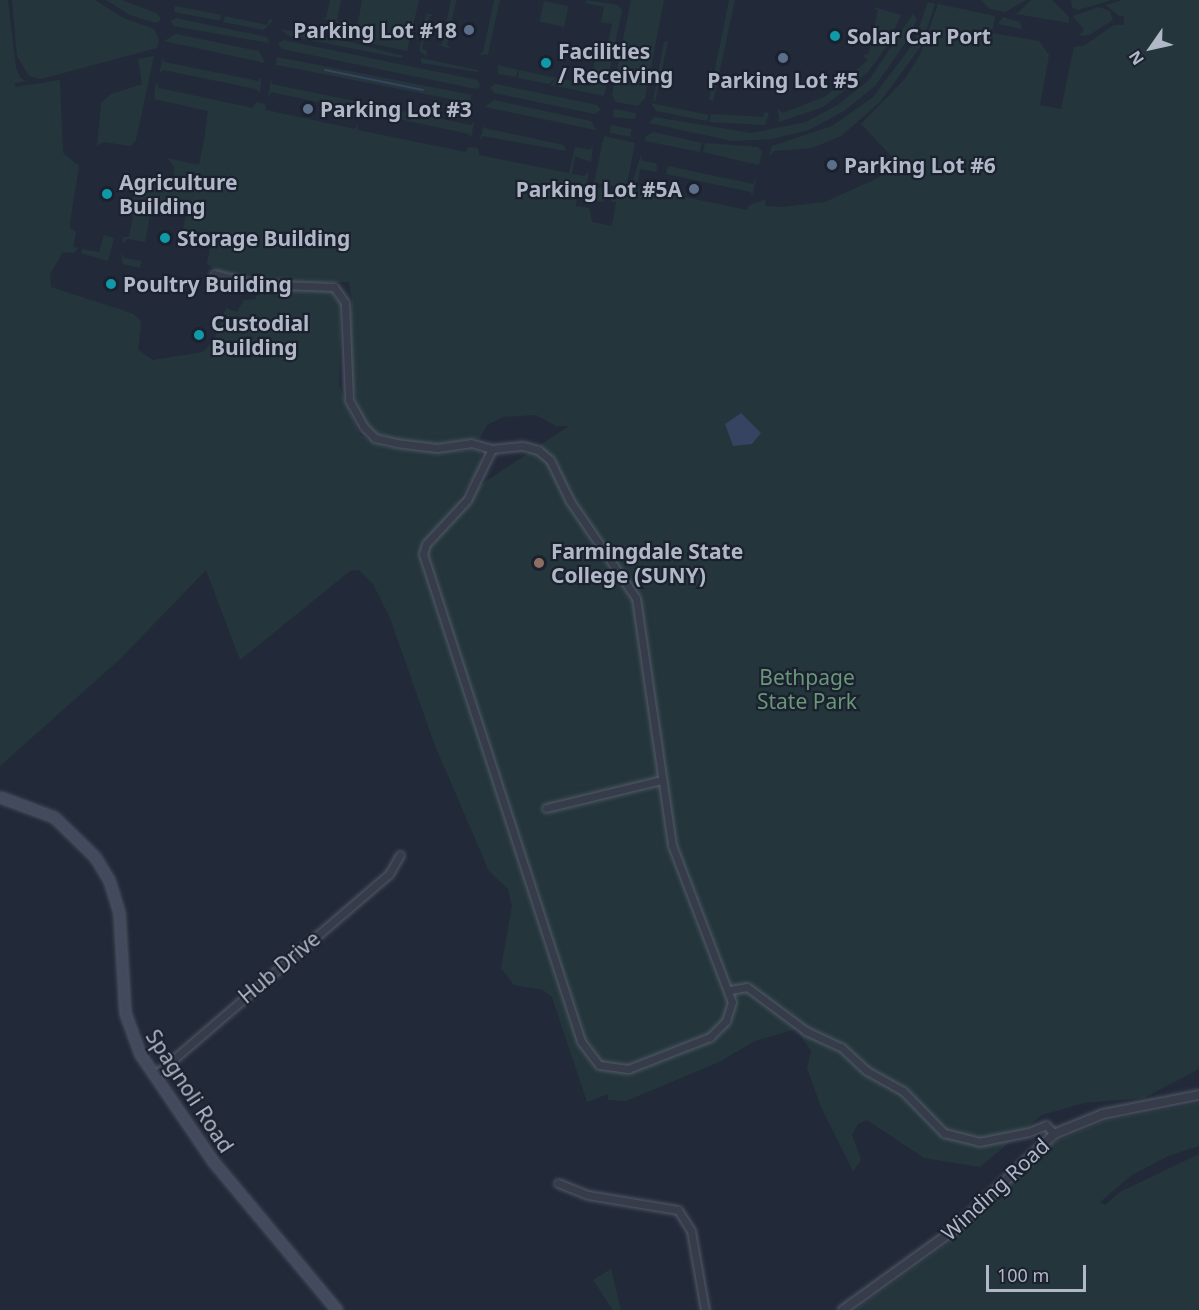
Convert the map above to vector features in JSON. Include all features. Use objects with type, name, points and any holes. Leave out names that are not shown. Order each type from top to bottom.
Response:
[{"type":"main road","name":"Spagnoli Road","points":[[0,797],[34,807],[66,825],[106,874],[119,913],[125,1013],[154,1076],[206,1153],[337,1310]]},
{"type":"street","points":[[214,274],[253,284],[334,287],[345,303],[349,400],[364,427],[375,438],[396,443],[437,448],[471,443],[492,449],[523,446],[538,450],[550,460],[570,501],[636,598],[672,845],[730,990],[731,1011],[719,1030],[643,1064],[608,1069],[591,1059],[581,1041],[423,554],[426,544],[467,500],[492,449]]},
{"type":"street","points":[[546,808],[662,780]]},
{"type":"street","name":"Hub Drive","points":[[154,1076],[389,874],[400,855]]},
{"type":"street","points":[[730,990],[747,987],[806,1031],[841,1047],[867,1071],[903,1091],[944,1133],[979,1142],[1029,1132],[1046,1125],[1054,1134]]},
{"type":"street","name":"Winding Road","points":[[843,1310],[954,1230],[1054,1134],[1104,1114],[1199,1095]]},
{"type":"street","points":[[558,1184],[588,1195],[678,1210],[691,1231],[705,1310]]},
{"type":"green space","name":"Bethpage State Park","points":[[0,0],[8,0],[16,68],[20,78],[26,81],[15,83],[15,87],[60,80],[63,153],[79,166],[70,222],[70,228],[76,232],[73,247],[78,248],[74,253],[63,252],[50,274],[51,287],[134,314],[141,322],[138,350],[153,360],[203,352],[214,340],[226,308],[237,312],[244,300],[255,299],[259,292],[238,283],[259,288],[326,287],[341,304],[339,386],[360,435],[385,447],[435,452],[480,450],[482,466],[458,500],[569,426],[556,426],[536,415],[503,417],[487,425],[480,438],[436,444],[399,441],[372,431],[358,410],[354,392],[348,339],[352,301],[349,282],[281,283],[217,271],[207,264],[212,237],[183,230],[186,214],[131,201],[137,189],[158,191],[139,184],[152,187],[156,179],[168,180],[174,175],[174,166],[167,158],[199,165],[208,111],[154,99],[156,82],[159,88],[253,108],[256,102],[265,104],[266,110],[355,129],[357,123],[358,130],[466,152],[468,147],[478,148],[479,155],[569,173],[575,147],[590,150],[593,145],[591,162],[575,156],[572,174],[584,176],[589,171],[585,195],[577,196],[576,206],[589,208],[592,222],[612,226],[616,202],[611,201],[612,194],[622,194],[631,186],[641,155],[642,161],[656,163],[657,168],[656,172],[640,169],[637,187],[747,210],[749,205],[765,200],[766,206],[781,207],[825,202],[878,178],[897,162],[861,124],[905,79],[921,53],[938,4],[995,16],[992,33],[1039,41],[1049,55],[1040,105],[1061,109],[1074,47],[1085,45],[1114,25],[1124,25],[1124,16],[1119,16],[1106,5],[1122,0],[1199,0],[1199,1069],[1144,1098],[1084,1103],[1042,1115],[980,1167],[924,1158],[867,1120],[858,1124],[852,1135],[861,1160],[853,1171],[821,1107],[807,1068],[811,1051],[796,1029],[755,1041],[719,1062],[626,1101],[608,1100],[608,1094],[587,1102],[552,997],[543,990],[514,985],[501,968],[512,906],[508,889],[489,871],[434,743],[390,618],[373,584],[359,570],[350,571],[240,660],[206,570],[120,659],[0,766]]},
{"type":"green space","points":[[12,0],[95,0],[123,18],[154,29],[159,39],[157,48],[41,79],[29,76],[17,56]]},
{"type":"green space","points":[[106,0],[122,0],[158,14],[161,20],[156,23],[130,15]]},
{"type":"green space","points":[[330,0],[341,0],[337,20],[341,24],[321,18],[326,18]]},
{"type":"green space","points":[[362,0],[419,0],[407,51],[355,40]]},
{"type":"green space","points":[[451,0],[456,0],[447,45],[451,49],[436,44],[442,44]]},
{"type":"green space","points":[[494,0],[500,0],[488,54],[478,55],[483,52]]},
{"type":"green space","points":[[587,0],[618,5],[622,11],[604,96],[551,85],[557,78],[590,84],[595,60],[604,61],[607,46],[599,41],[608,43],[612,24],[601,22],[604,7],[585,3]]},
{"type":"green space","points":[[631,0],[664,0],[645,98],[638,106],[616,102],[612,95]]},
{"type":"green space","points":[[729,0],[735,0],[713,102],[709,99]]},
{"type":"green space","points":[[981,0],[1026,0],[1005,12],[990,9]]},
{"type":"green space","points":[[1031,0],[1052,0],[1069,17],[1069,23],[1016,14]]},
{"type":"green space","points":[[1071,0],[1112,0],[1078,10],[1072,7]]},
{"type":"green space","points":[[544,1],[568,6],[564,27],[540,22]]},
{"type":"green space","points":[[928,2],[935,4],[921,46],[880,102],[841,136],[812,148],[774,151],[769,156],[772,146],[832,126],[873,97],[913,44]]},
{"type":"green space","points":[[175,6],[221,15],[220,21],[174,12]]},
{"type":"green space","points":[[873,7],[901,15],[887,46],[868,72],[823,107],[779,122],[778,109],[783,113],[826,96],[868,60],[863,55],[869,54],[878,11]]},
{"type":"green space","points":[[1099,7],[1110,11],[1113,20],[1089,35],[1079,36],[1084,30],[1073,16]]},
{"type":"green space","points":[[427,13],[434,16],[429,16],[422,48],[427,51],[426,56],[419,51]]},
{"type":"green space","points":[[913,14],[917,19],[908,39],[876,85],[844,111],[809,130],[772,139],[732,141],[649,123],[654,117],[751,133],[806,122],[839,104],[869,80]]},
{"type":"green space","points":[[225,16],[267,25],[270,18],[273,21],[263,30],[223,22]]},
{"type":"green space","points":[[1003,17],[1020,22],[1022,29],[998,24]]},
{"type":"green space","points":[[176,18],[267,37],[269,43],[173,26],[171,21]]},
{"type":"green space","points":[[280,29],[350,42],[404,56],[400,58],[289,36]]},
{"type":"green space","points":[[176,34],[259,51],[265,63],[164,41]]},
{"type":"green space","points":[[283,40],[477,80],[481,86],[476,89],[282,49],[278,44]]},
{"type":"green space","points":[[668,41],[655,102],[653,101],[664,42]]},
{"type":"green space","points":[[154,56],[136,140],[131,146],[103,142],[97,146],[101,103],[111,94],[142,84],[138,59]]},
{"type":"green space","points":[[163,56],[164,62],[258,81],[261,77],[260,93],[256,89],[163,70],[159,74]]},
{"type":"green space","points":[[277,57],[471,95],[470,103],[275,65]]},
{"type":"green space","points":[[421,58],[477,70],[478,72],[421,63]]},
{"type":"green space","points":[[498,65],[518,70],[516,77],[498,74]]},
{"type":"green space","points":[[519,70],[556,78],[549,84],[518,78]]},
{"type":"green space","points":[[271,79],[272,84],[471,125],[474,121],[471,138],[469,134],[271,92],[268,97]]},
{"type":"green space","points":[[496,84],[597,105],[601,110],[595,114],[494,93],[490,87]]},
{"type":"green space","points":[[494,100],[591,121],[596,130],[485,107]]},
{"type":"green space","points":[[651,103],[708,115],[707,121],[656,111]]},
{"type":"green space","points":[[614,109],[636,113],[635,119],[613,117]]},
{"type":"green space","points":[[765,111],[769,114],[765,125],[709,122],[711,114],[763,117]]},
{"type":"green space","points":[[484,123],[484,128],[564,145],[566,151],[483,136],[480,141]]},
{"type":"green space","points":[[611,125],[632,129],[630,137],[609,133]]},
{"type":"green space","points":[[653,132],[702,143],[700,152],[645,141],[645,137]]},
{"type":"green space","points":[[604,136],[635,143],[627,183],[623,187],[594,183]]},
{"type":"green space","points":[[705,143],[758,147],[762,152],[759,165],[703,152]]},
{"type":"green space","points":[[668,166],[753,184],[756,179],[752,197],[751,192],[666,174]]},
{"type":"green space","points":[[600,188],[605,190],[607,195],[605,200],[600,202],[595,200],[593,195],[595,190]]},
{"type":"green space","points":[[132,211],[150,214],[145,242],[128,239],[122,244],[123,237],[129,237],[133,216],[128,213]]},
{"type":"green space","points":[[104,235],[114,238],[108,261],[81,253],[82,249],[99,252]]},
{"type":"green space","points":[[121,251],[124,258],[141,261],[140,268],[123,264]]},
{"type":"green space","points":[[1199,1103],[1199,1146],[1168,1156],[1132,1175],[1100,1202],[1105,1205],[1120,1192],[1199,1154],[1199,1310],[855,1310],[947,1244],[1035,1157],[1057,1141],[1105,1121]]},
{"type":"green space","points":[[611,1269],[621,1310],[613,1310],[593,1280]]},
{"type":"water","points":[[741,413],[761,433],[752,444],[733,446],[725,424]]},
{"type":"waterway","points":[[325,70],[423,90]]},
{"type":"place","name":"Parking Lot #18","points":[[469,30]]},
{"type":"place","name":"Solar Car Port","points":[[835,36]]},
{"type":"place","name":"Parking Lot #5","points":[[783,58]]},
{"type":"place","name":"Facilities / Receiving","points":[[546,63]]},
{"type":"place","name":"Parking Lot #3","points":[[308,109]]},
{"type":"place","name":"Parking Lot #6","points":[[832,165]]},
{"type":"place","name":"Parking Lot #5A","points":[[694,189]]},
{"type":"place","name":"Agriculture Building","points":[[107,194]]},
{"type":"place","name":"Storage Building","points":[[165,238]]},
{"type":"place","name":"Poultry Building","points":[[111,284]]},
{"type":"place","name":"Custodial Building","points":[[199,335]]},
{"type":"place","name":"Farmingdale State College (SUNY)","points":[[539,563]]}]
